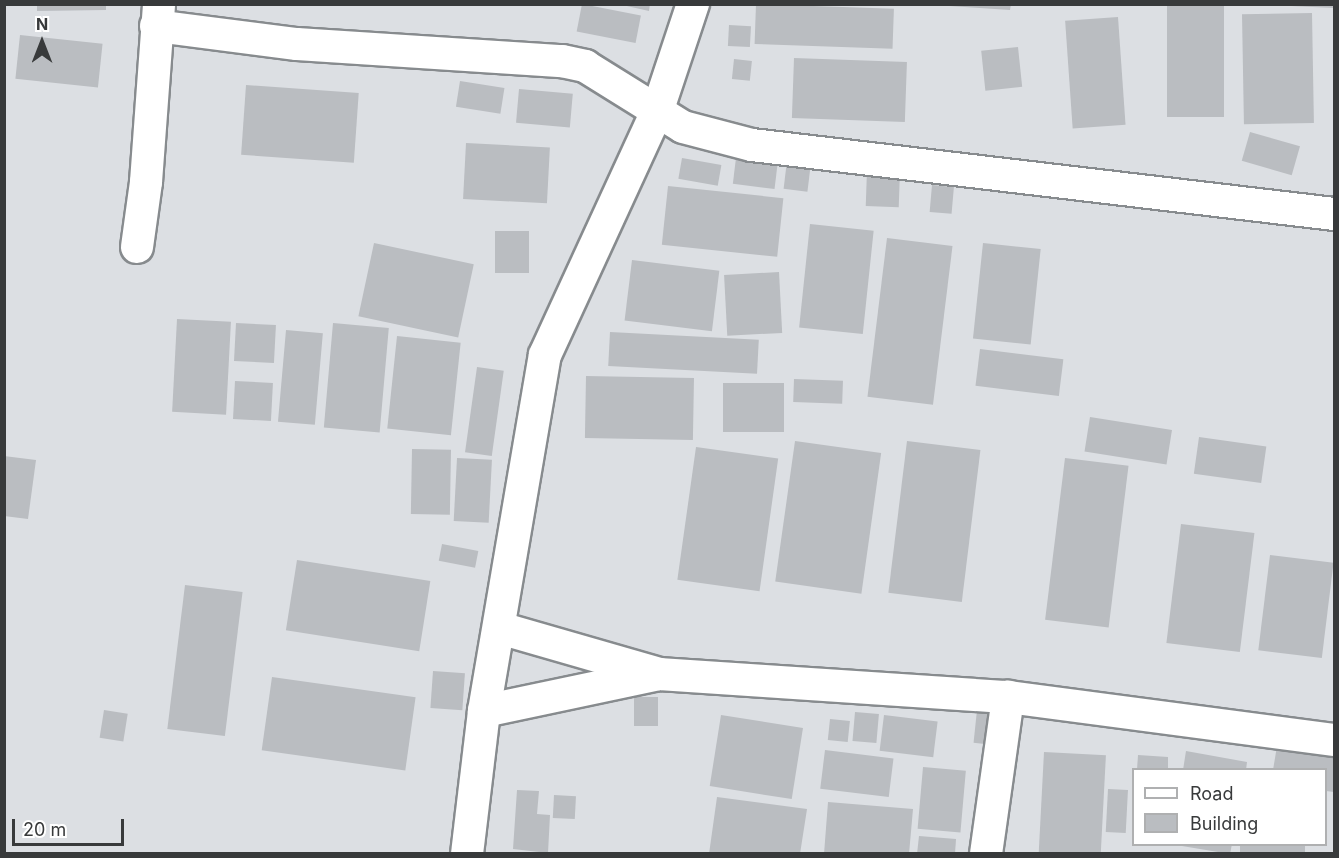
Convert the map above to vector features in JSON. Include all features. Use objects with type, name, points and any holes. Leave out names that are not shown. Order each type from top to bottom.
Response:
[{"type":"street","points":[[467,854],[484,711],[545,355],[658,109],[693,4]]},
{"type":"street","points":[[137,247],[146,182],[157,15],[297,44],[562,61],[585,66],[658,109],[683,127],[752,145],[1335,214]]},
{"type":"street","points":[[500,628],[658,674],[1008,697],[1335,740]]},
{"type":"street","points":[[484,711],[658,674]]},
{"type":"street","points":[[986,854],[1008,697]]},
{"type":"building","points":[[37,4],[106,4],[106,10],[37,11]]},
{"type":"building","points":[[582,4],[641,15],[636,43],[577,31]]},
{"type":"building","points":[[618,4],[650,4],[649,11]]},
{"type":"building","points":[[756,4],[894,9],[893,49],[755,44]]},
{"type":"building","points":[[919,4],[1011,4],[1010,10]]},
{"type":"building","points":[[1167,4],[1224,4],[1224,117],[1167,117]]},
{"type":"building","points":[[1291,4],[1334,4],[1334,8],[1291,6]]},
{"type":"building","points":[[1312,13],[1314,123],[1244,124],[1242,14]]},
{"type":"building","points":[[1118,17],[1126,125],[1073,128],[1065,21]]},
{"type":"building","points":[[729,25],[751,26],[750,47],[728,46]]},
{"type":"building","points":[[20,35],[103,44],[98,87],[15,79]]},
{"type":"building","points":[[1018,47],[1022,87],[985,91],[981,51]]},
{"type":"building","points":[[794,58],[907,62],[905,122],[792,118]]},
{"type":"building","points":[[734,59],[752,61],[750,81],[732,79]]},
{"type":"building","points":[[460,81],[504,88],[500,114],[456,107]]},
{"type":"building","points":[[246,85],[359,93],[354,163],[241,155]]},
{"type":"building","points":[[519,89],[573,94],[570,128],[516,123]]},
{"type":"building","points":[[1250,132],[1300,146],[1292,175],[1242,161]]},
{"type":"building","points":[[466,143],[550,147],[547,203],[463,199]]},
{"type":"building","points":[[682,158],[721,165],[718,186],[678,179]]},
{"type":"building","points":[[736,158],[778,163],[775,189],[733,184]]},
{"type":"building","points":[[787,161],[811,164],[807,192],[784,189]]},
{"type":"building","points":[[867,170],[900,171],[899,207],[866,206]]},
{"type":"building","points":[[932,185],[954,187],[952,214],[930,212]]},
{"type":"building","points":[[668,186],[783,198],[777,257],[662,245]]},
{"type":"building","points":[[810,224],[874,231],[863,334],[799,327]]},
{"type":"building","points":[[495,231],[529,231],[529,273],[495,273]]},
{"type":"building","points":[[887,238],[953,246],[933,405],[868,397]]},
{"type":"building","points":[[374,243],[474,264],[458,338],[358,316]]},
{"type":"building","points":[[983,243],[1041,249],[1031,345],[973,338]]},
{"type":"building","points":[[632,260],[719,271],[712,331],[625,321]]},
{"type":"building","points":[[779,272],[782,333],[727,336],[724,275]]},
{"type":"building","points":[[177,319],[231,322],[226,415],[172,412]]},
{"type":"building","points":[[236,323],[276,325],[274,363],[234,361]]},
{"type":"building","points":[[333,323],[389,328],[380,432],[324,428]]},
{"type":"building","points":[[286,330],[323,333],[315,425],[278,422]]},
{"type":"building","points":[[610,332],[759,340],[757,374],[608,366]]},
{"type":"building","points":[[397,336],[461,343],[451,435],[387,428]]},
{"type":"building","points":[[980,349],[1063,359],[1059,396],[975,386]]},
{"type":"building","points":[[477,367],[504,371],[492,456],[465,452]]},
{"type":"building","points":[[586,376],[694,378],[693,440],[585,438]]},
{"type":"building","points":[[794,379],[843,381],[842,404],[793,402]]},
{"type":"building","points":[[235,381],[273,383],[271,421],[233,419]]},
{"type":"building","points":[[723,383],[784,383],[784,432],[723,432]]},
{"type":"building","points":[[1090,417],[1172,430],[1167,465],[1085,452]]},
{"type":"building","points":[[1199,437],[1266,446],[1261,483],[1194,474]]},
{"type":"building","points":[[795,441],[881,453],[861,594],[775,582]]},
{"type":"building","points":[[907,441],[980,450],[962,602],[888,593]]},
{"type":"building","points":[[696,447],[778,459],[760,591],[677,580]]},
{"type":"building","points":[[412,449],[451,450],[450,515],[411,514]]},
{"type":"building","points":[[4,456],[36,460],[28,519],[4,516]]},
{"type":"building","points":[[457,458],[492,460],[489,523],[454,521]]},
{"type":"building","points":[[1065,458],[1129,466],[1109,628],[1045,620]]},
{"type":"building","points":[[1181,524],[1254,533],[1240,652],[1166,643]]},
{"type":"building","points":[[442,544],[478,551],[475,568],[439,561]]},
{"type":"building","points":[[1270,555],[1334,563],[1322,658],[1258,650]]},
{"type":"building","points":[[297,560],[430,581],[419,651],[286,630]]},
{"type":"building","points":[[185,585],[243,592],[225,736],[167,729]]},
{"type":"building","points":[[433,671],[465,673],[462,710],[430,708]]},
{"type":"building","points":[[272,677],[416,697],[405,770],[262,750]]},
{"type":"building","points":[[634,697],[658,697],[658,726],[634,726]]},
{"type":"building","points":[[104,710],[128,714],[123,741],[100,738]]},
{"type":"building","points":[[977,710],[997,712],[993,745],[974,743]]},
{"type":"building","points":[[855,712],[879,714],[876,743],[852,741]]},
{"type":"building","points":[[721,715],[803,728],[792,799],[710,786]]},
{"type":"building","points":[[884,715],[938,722],[933,757],[880,751]]},
{"type":"building","points":[[830,719],[850,721],[848,742],[828,740]]},
{"type":"building","points":[[1277,746],[1334,755],[1334,792],[1327,791],[1327,768],[1273,768]]},
{"type":"building","points":[[825,750],[893,758],[889,797],[820,789]]},
{"type":"building","points":[[1186,751],[1247,762],[1246,768],[1183,768]]},
{"type":"building","points":[[1044,752],[1106,755],[1101,854],[1039,854]]},
{"type":"building","points":[[1138,755],[1168,757],[1168,768],[1137,768]]},
{"type":"building","points":[[923,767],[966,771],[960,833],[918,829]]},
{"type":"building","points":[[1108,789],[1128,790],[1126,833],[1106,832]]},
{"type":"building","points":[[517,790],[539,791],[537,814],[550,815],[548,853],[513,849]]},
{"type":"building","points":[[554,795],[576,796],[575,819],[553,818]]},
{"type":"building","points":[[717,797],[807,809],[800,854],[709,854]]},
{"type":"building","points":[[828,802],[913,809],[909,854],[824,854]]},
{"type":"building","points":[[919,836],[956,839],[955,854],[917,854]]},
{"type":"building","points":[[1182,846],[1232,846],[1230,854]]},
{"type":"building","points":[[1240,846],[1305,846],[1305,854],[1240,854]]}]
